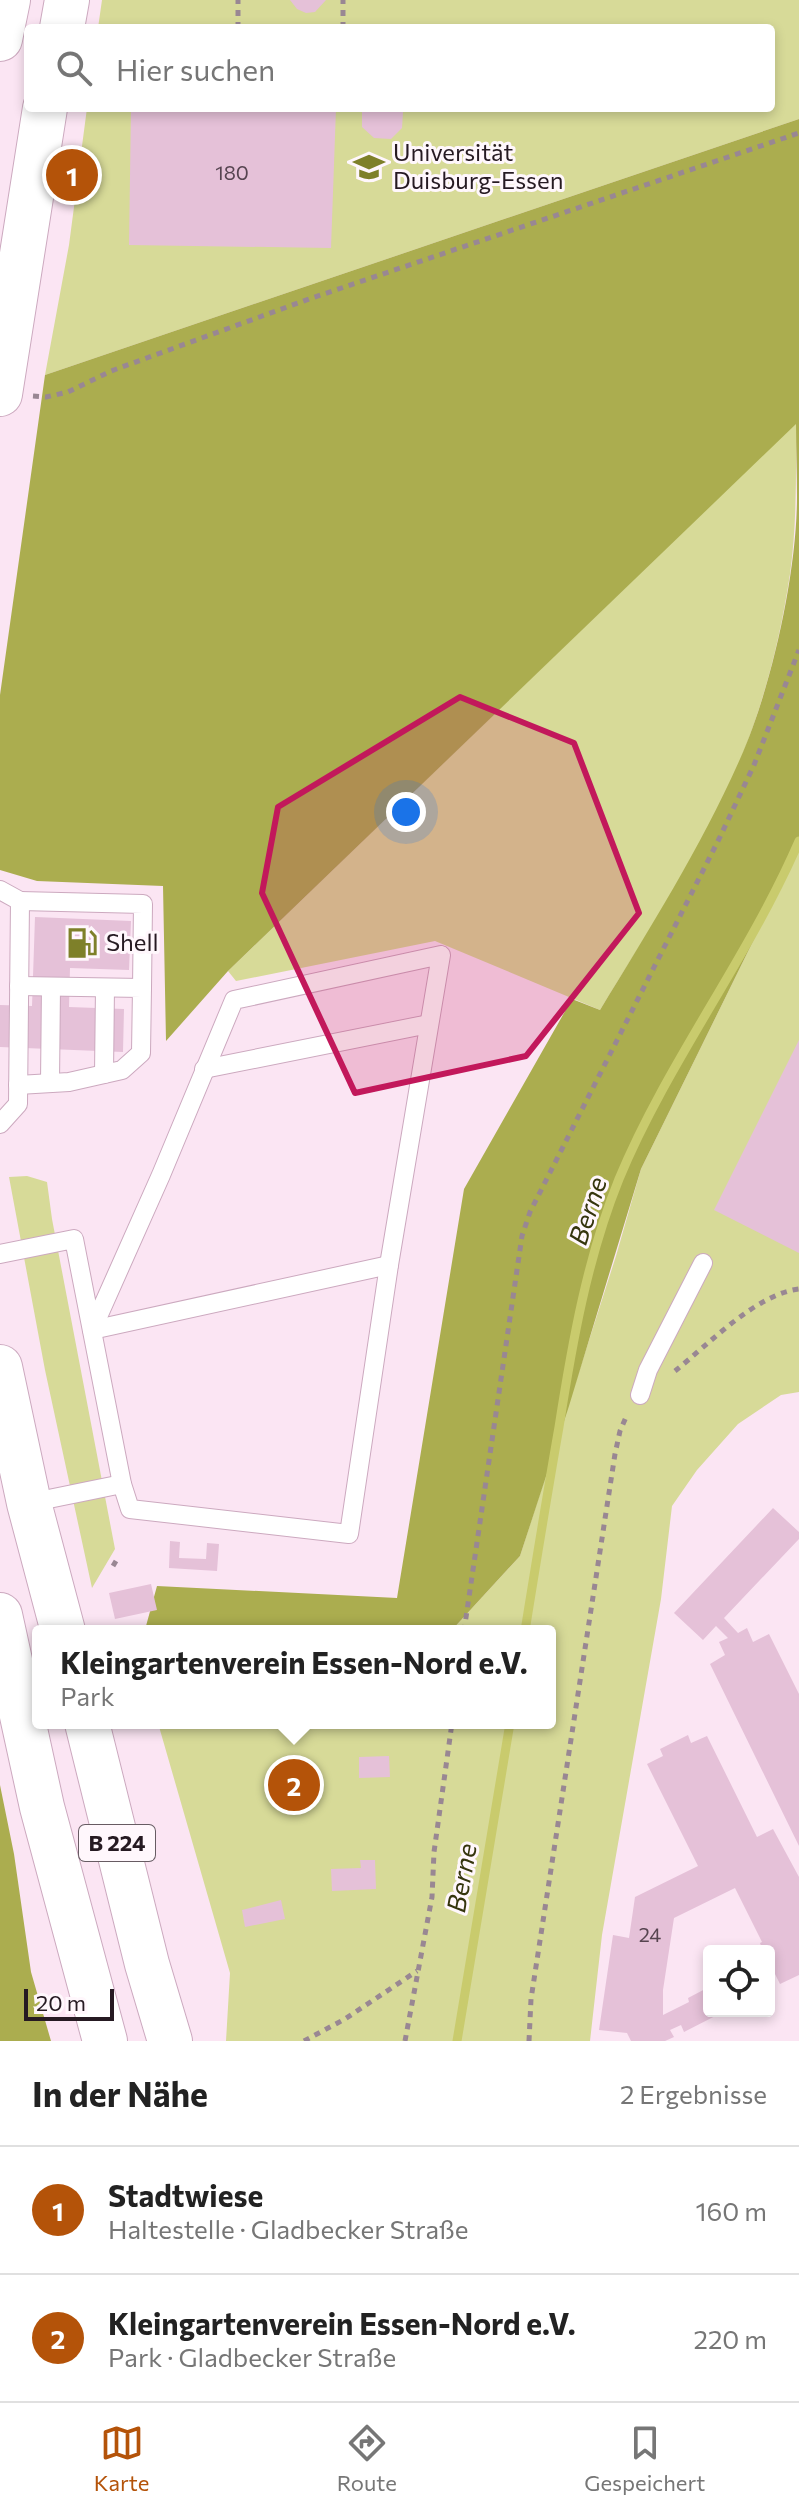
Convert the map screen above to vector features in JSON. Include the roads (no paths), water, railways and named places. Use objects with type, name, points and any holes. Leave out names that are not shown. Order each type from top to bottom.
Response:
[{"type":"main road","points":[[0,39],[8,0]]},
{"type":"main road","points":[[63,24],[67,0]]},
{"type":"main road","points":[[16,395],[45,112]]},
{"type":"main road","points":[[0,1367],[29,1503],[61,1625]]},
{"type":"main road","name":"B 224","points":[[0,1615],[42,1807],[105,2041]]},
{"type":"main road","name":"B 224","points":[[88,1729],[147,1964],[170,2041]]},
{"type":"lane","points":[[0,890],[20,901],[143,904],[141,1053],[122,1070],[69,1082],[18,1085]]},
{"type":"lane","points":[[0,1124],[18,1104],[20,901]]},
{"type":"lane","points":[[0,1254],[74,1239],[122,1484],[130,1509],[349,1534],[389,1265],[441,955],[234,1000],[92,1330]]},
{"type":"lane","points":[[19,986],[142,988]]},
{"type":"lane","points":[[50,1083],[51,987]]},
{"type":"lane","points":[[104,1074],[105,988]]},
{"type":"lane","points":[[204,1069],[429,1024]]},
{"type":"lane","points":[[640,1395],[648,1370],[703,1263]]},
{"type":"lane","points":[[92,1330],[389,1265]]},
{"type":"lane","points":[[29,1503],[122,1484]]},
{"type":"waterway","name":"Berne","points":[[526,1625],[575,1333],[589,1270],[608,1209],[639,1135],[779,885],[799,841]]},
{"type":"waterway","name":"Berne","points":[[457,2041],[509,1729]]},
{"type":"place","name":"Universität Duisburg-Essen","points":[[369,167]]},
{"type":"place","name":"Stadtwiese","points":[[72,175]]},
{"type":"place","name":"Shell","points":[[82,943]]},
{"type":"place","name":"Kleingartenverein Essen-Nord e.V.","points":[[294,1785]]}]
